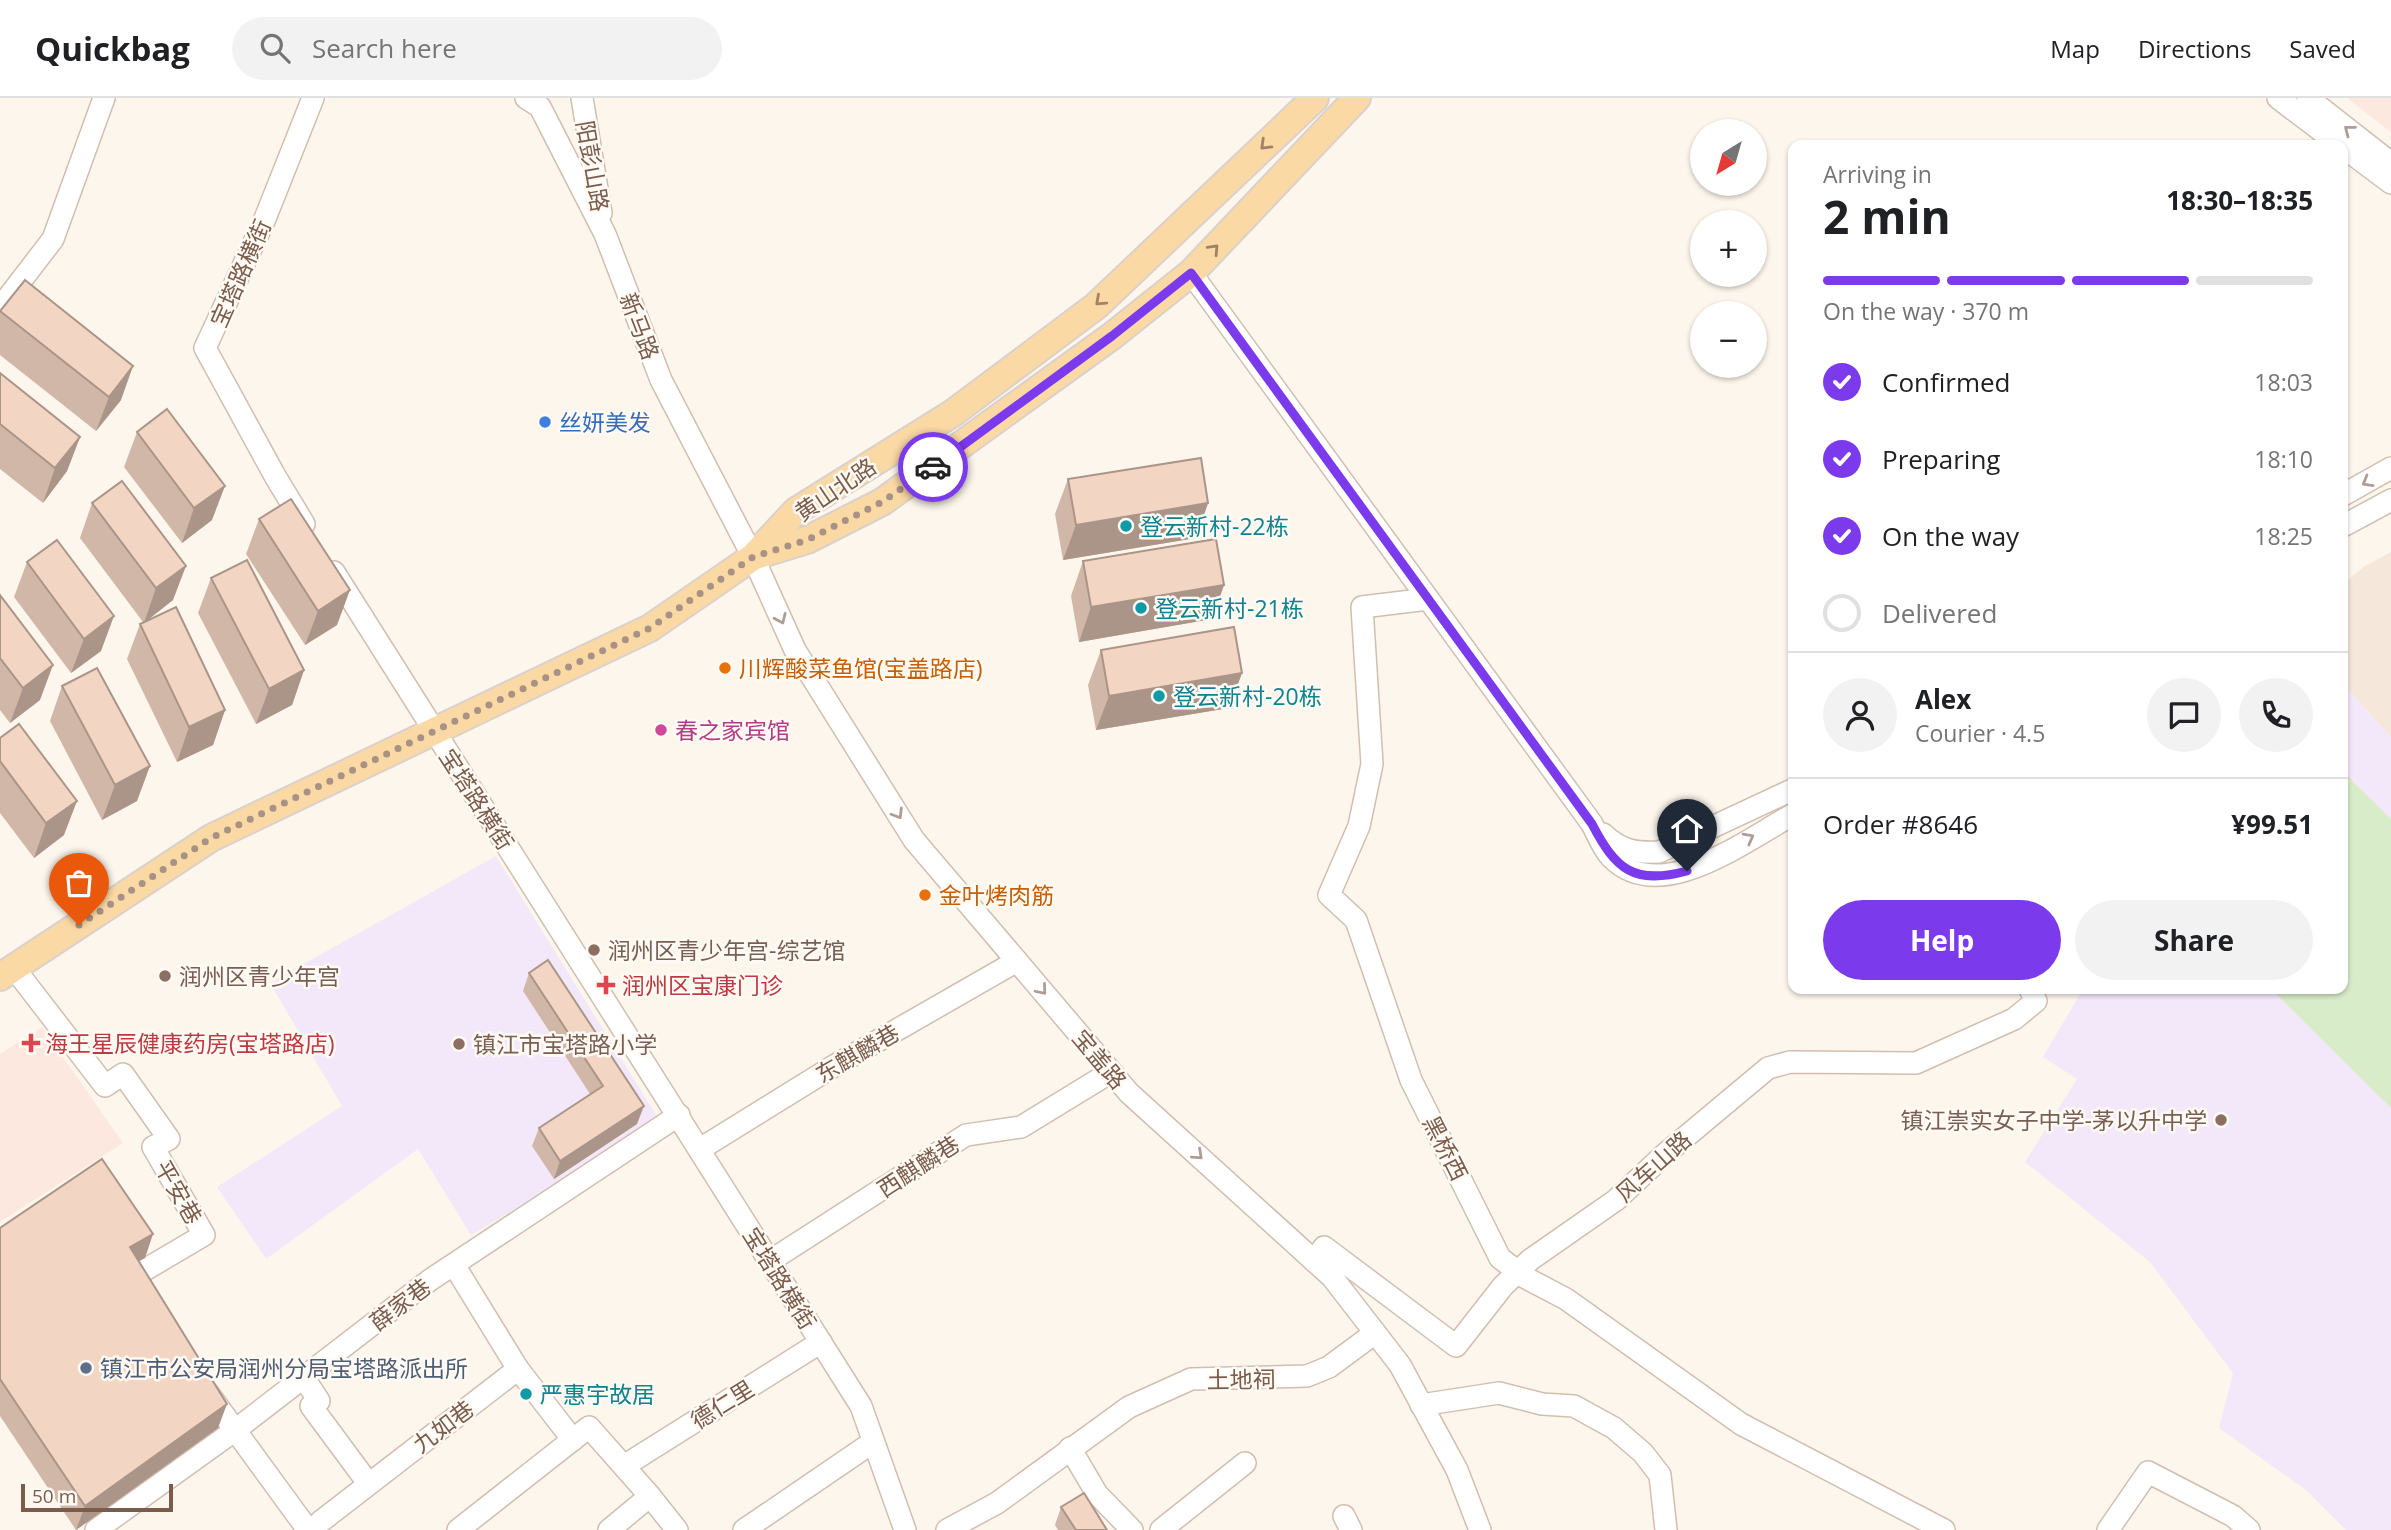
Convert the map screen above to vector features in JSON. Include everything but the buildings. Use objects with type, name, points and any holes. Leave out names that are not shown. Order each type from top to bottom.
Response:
[{"type":"main road","name":"黄山北路","points":[[753,557],[796,511],[953,413],[1096,306],[1315,98]]},
{"type":"main road","name":"黄山北路","points":[[753,557],[807,540],[882,502],[993,424],[1191,273],[1357,98]]},
{"type":"main road","points":[[4,974],[211,838],[650,628],[753,557]]},
{"type":"street","points":[[0,308],[53,239],[104,98]]},
{"type":"street","name":"宝塔路横街","points":[[313,98],[264,221],[205,348],[275,476],[321,551],[860,1406],[905,1530]]},
{"type":"street","name":"新马路","points":[[526,98],[540,107],[605,234],[661,380],[753,557]]},
{"type":"street","name":"阳彭山路","points":[[582,98],[605,234]]},
{"type":"street","points":[[2278,98],[2334,140]]},
{"type":"street","points":[[2308,98],[2391,163]]},
{"type":"street","points":[[2348,151],[2391,183]]},
{"type":"street","points":[[1191,273],[1592,824],[1609,856],[1626,870],[1644,877],[1666,877],[1687,871],[1788,817]]},
{"type":"street","points":[[2348,492],[2391,468]]},
{"type":"street","points":[[2348,523],[2391,500]]},
{"type":"street","name":"宝盖路","points":[[753,557],[795,650],[914,840],[1129,1093],[1332,1276],[1400,1365],[1457,1470],[1480,1530]]},
{"type":"street","name":"黑桥西","points":[[1428,598],[1363,607],[1372,764],[1359,826],[1329,895],[1356,920],[1411,1080],[1500,1258],[1518,1272],[1566,1299],[1741,1424],[1944,1530]]},
{"type":"street","points":[[1592,824],[1618,848],[1637,853],[1659,852],[1788,792]]},
{"type":"street","name":"东麒麟巷","points":[[700,1149],[834,1066],[1017,961]]},
{"type":"street","name":"平安巷","points":[[4,974],[106,1086],[123,1074],[169,1139],[153,1147],[204,1235],[131,1278],[153,1311]]},
{"type":"street","name":"风车山路","points":[[1314,1261],[1324,1247],[1456,1346],[1518,1272],[1563,1235],[1616,1200],[1664,1155],[1768,1068],[1790,1062],[1916,1063],[2014,1019],[2036,1001],[2032,994]]},
{"type":"street","name":"西麒麟巷","points":[[770,1261],[966,1135],[1021,1127],[1111,1072]]},
{"type":"street","name":"薛家巷","points":[[96,1530],[234,1431],[454,1265],[679,1115]]},
{"type":"street","points":[[454,1265],[518,1368],[573,1440]]},
{"type":"street","name":"土地祠","points":[[947,1530],[997,1503],[1129,1406],[1191,1379],[1307,1376],[1329,1367],[1375,1333]]},
{"type":"street","name":"德仁里","points":[[624,1466],[821,1342]]},
{"type":"street","name":"九如巷","points":[[234,1431],[316,1528],[368,1483],[518,1368]]},
{"type":"street","points":[[197,1377],[234,1431]]},
{"type":"street","points":[[304,1378],[319,1401],[311,1406],[368,1483]]},
{"type":"street","points":[[1421,1405],[1499,1392],[1542,1404],[1574,1406],[1614,1428],[1643,1453],[1660,1475],[1666,1530]]},
{"type":"street","points":[[469,1527],[589,1427],[677,1530]]},
{"type":"street","points":[[744,1530],[873,1442]]},
{"type":"street","points":[[1070,1448],[1097,1494],[1132,1530]]},
{"type":"street","points":[[1161,1530],[1245,1462]]},
{"type":"street","points":[[2095,1530],[2106,1530],[2148,1472],[2233,1516],[2249,1530]]},
{"type":"street","points":[[609,1530],[650,1496]]},
{"type":"shaded area","points":[[2347,98],[2391,98],[2391,132]]},
{"type":"shaded area","points":[[2391,552],[2391,737],[2348,690],[2348,580],[2365,566]]},
{"type":"shaded area","name":"镇江崇实女子中学-茅以升中学","points":[[2348,690],[2391,737],[2391,1530],[2346,1530],[2306,1490],[2219,1428],[2233,1373],[2150,1262],[2025,1162],[2077,1079],[2043,1057],[2080,994],[2348,994]]},
{"type":"shaded area","name":"镇江市宝塔路小学","points":[[496,856],[661,1123],[471,1235],[418,1149],[266,1259],[217,1187],[342,1106],[270,983]]},
{"type":"shaded area","points":[[42,1027],[123,1143],[0,1222],[0,1054]]},
{"type":"green space","points":[[2348,777],[2391,819],[2391,1108],[2276,994],[2348,994]]},
{"type":"way so far","points":[[79,925],[211,838],[650,628],[753,557],[807,540],[882,502],[933,467]]},
{"type":"place","name":"丝妍美发","points":[[545,422]]},
{"type":"place","name":"登云新村-22栋","points":[[1126,526]]},
{"type":"place","name":"登云新村-21栋","points":[[1141,608]]},
{"type":"place","name":"川辉酸菜鱼馆(宝盖路店)","points":[[725,668]]},
{"type":"place","name":"登云新村-20栋","points":[[1159,696]]},
{"type":"place","name":"春之家宾馆","points":[[661,730]]},
{"type":"place","name":"金叶烤肉筋","points":[[925,895]]},
{"type":"place","name":"润州区青少年宫-综艺馆","points":[[594,950]]},
{"type":"place","name":"润州区青少年宫","points":[[165,976]]},
{"type":"place","name":"润州区宝康门诊","points":[[606,985]]},
{"type":"place","name":"海王星辰健康药房(宝塔路店)","points":[[31,1043]]},
{"type":"place","name":"镇江市宝塔路小学","points":[[459,1044]]},
{"type":"place","name":"镇江崇实女子中学-茅以升中学","points":[[2221,1120]]},
{"type":"place","name":"镇江市公安局润州分局宝塔路派出所","points":[[86,1368]]},
{"type":"place","name":"严惠宇故居","points":[[526,1394]]},
{"type":"route","points":[[933,467],[1112,336],[1191,273],[1592,824],[1609,856],[1626,870],[1644,877],[1666,877],[1687,871]]}]
